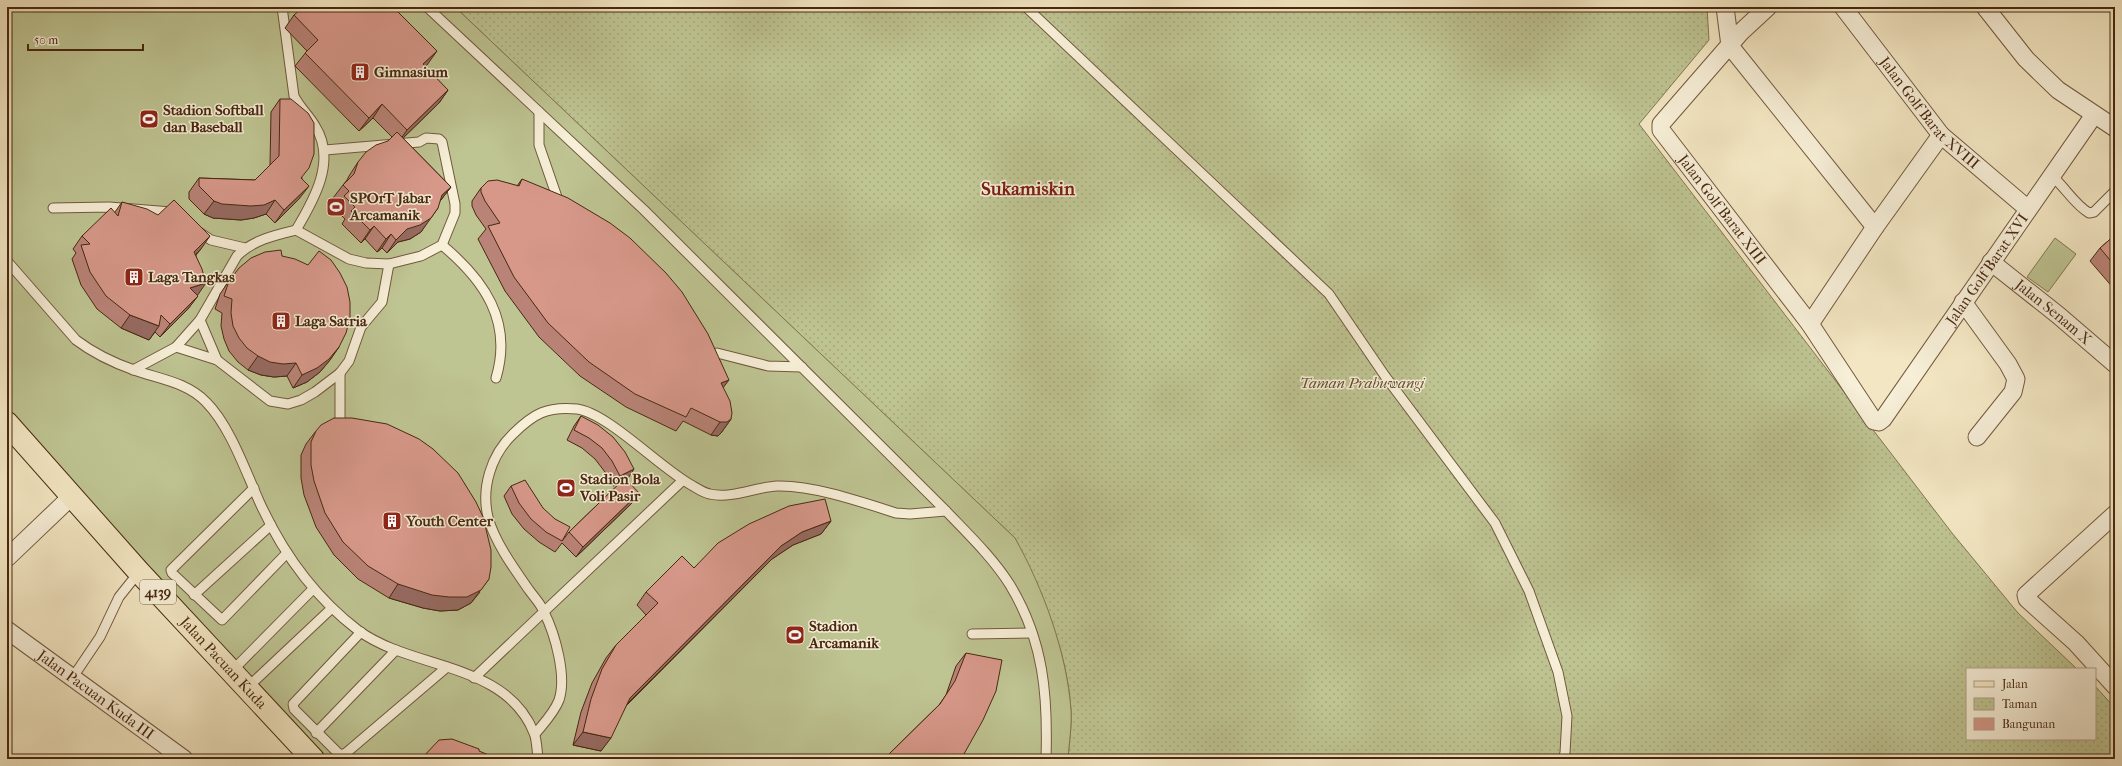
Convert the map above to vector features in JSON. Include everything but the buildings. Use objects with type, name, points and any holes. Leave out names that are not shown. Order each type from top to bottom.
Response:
[{"type":"main road","name":"Jalan Pacuan Kuda","points":[[7,423],[73,495],[139,572],[248,687],[313,759]]},
{"type":"street","points":[[1724,7],[1730,46],[1875,227]]},
{"type":"street","name":"Jalan Golf Barat XIII","points":[[1768,7],[1741,32],[1661,124],[1660,130],[1810,324],[1874,421],[1879,422]]},
{"type":"street","name":"Jalan Golf Barat XVIII","points":[[1842,7],[1941,135],[2028,208]]},
{"type":"street","points":[[1985,7],[2019,50],[2058,90],[2115,128]]},
{"type":"street","name":"Jalan Golf Barat XVI","points":[[1879,422],[1883,419],[1900,396],[1963,302],[2094,115]]},
{"type":"street","points":[[1810,324],[1875,227],[1941,135]]},
{"type":"street","name":"Jalan Senam X","points":[[1991,262],[2058,315],[2115,364]]},
{"type":"street","points":[[1963,302],[2008,364],[2016,379],[2013,392],[1977,437]]},
{"type":"street","points":[[7,558],[73,495]]},
{"type":"street","points":[[2114,682],[2076,643],[2026,599],[2026,595],[2115,514]]},
{"type":"street","name":"Jalan Pacuan Kuda III","points":[[7,630],[184,759]]},
{"type":"lane","points":[[282,7],[294,96],[298,104],[315,126],[325,150],[318,190],[296,230]]},
{"type":"lane","points":[[427,7],[644,210],[946,511],[987,554],[1010,585],[1039,652],[1045,679],[1047,722],[1046,759]]},
{"type":"lane","points":[[1026,7],[1329,294],[1385,376],[1495,523],[1529,591],[1558,672],[1567,716],[1565,754],[1563,759]]},
{"type":"lane","points":[[539,112],[539,145],[558,200]]},
{"type":"lane","points":[[133,370],[176,347],[200,320],[227,272],[245,248],[273,235],[296,230],[349,259],[366,263],[389,264],[421,256],[442,245],[455,213],[455,204],[442,142],[439,139],[426,138],[419,142],[325,150]]},
{"type":"lane","points":[[2052,176],[2083,209],[2089,213],[2094,212],[2115,191]]},
{"type":"lane","points":[[53,208],[109,207],[171,212],[211,240],[245,248]]},
{"type":"lane","points":[[442,245],[461,261],[473,275],[492,306],[502,337],[501,363],[496,378]]},
{"type":"lane","points":[[7,260],[76,340],[87,348],[133,370],[186,387],[206,401],[220,420],[271,525],[287,553],[313,589],[360,632],[396,650],[447,667],[499,689],[521,710],[535,734],[538,759]]},
{"type":"lane","points":[[176,347],[217,360],[270,401],[288,404],[301,400],[340,373],[351,357],[364,322],[382,302],[389,264]]},
{"type":"lane","points":[[200,320],[217,360]]},
{"type":"lane","points":[[717,353],[768,366],[802,367]]},
{"type":"lane","points":[[340,373],[340,425]]},
{"type":"lane","points":[[535,734],[556,707],[560,697],[562,674],[558,652],[544,611],[525,584],[496,537],[488,518],[486,487],[498,450],[526,421],[539,412],[553,409],[578,409],[595,416],[611,425],[682,481],[708,494],[714,495],[777,486],[793,487],[809,489],[896,513],[910,514],[946,511]]},
{"type":"lane","points":[[474,678],[682,481]]},
{"type":"lane","points":[[254,488],[172,570],[194,595],[223,620],[287,553]]},
{"type":"lane","points":[[194,595],[271,525]]},
{"type":"lane","points":[[73,677],[100,637],[119,597],[139,572]]},
{"type":"lane","points":[[232,670],[313,589]]},
{"type":"lane","points":[[248,687],[332,608]]},
{"type":"lane","points":[[360,632],[294,702],[294,709],[338,754],[343,755],[447,667]]},
{"type":"lane","points":[[972,634],[1032,633]]},
{"type":"lane","points":[[316,733],[396,650]]},
{"type":"green space","name":"SPOrT Jabar Arcamanik","points":[[7,7],[455,7],[1015,538],[1044,599],[1059,644],[1069,688],[1071,710],[1068,759],[326,759],[79,490],[7,407]]},
{"type":"green space","name":"Taman Prabuwangi","points":[[455,7],[1707,7],[1709,40],[1639,124],[1952,533],[2018,613],[2076,668],[1966,668],[1966,740],[2096,740],[2096,687],[2115,708],[2115,759],[1068,759],[1071,710],[1069,687],[1064,665],[1043,600],[1015,538]]},
{"type":"green space","points":[[2055,238],[2076,254],[2048,292],[2027,277]]},
{"type":"place","name":"Gimnasium","points":[[360,72]]},
{"type":"place","name":"Stadion Softball dan Baseball","points":[[149,119]]},
{"type":"place","name":"SPOrT Jabar Arcamanik","points":[[336,207]]},
{"type":"place","name":"Laga Tangkas","points":[[134,277]]},
{"type":"place","name":"Laga Satria","points":[[281,321]]},
{"type":"place","name":"Stadion Bola Voli Pasir","points":[[566,488]]},
{"type":"place","name":"Youth Center","points":[[392,521]]},
{"type":"place","name":"Stadion Arcamanik","points":[[795,635]]},
{"type":"district","name":"Sukamiskin","points":[[1028,189]]}]
